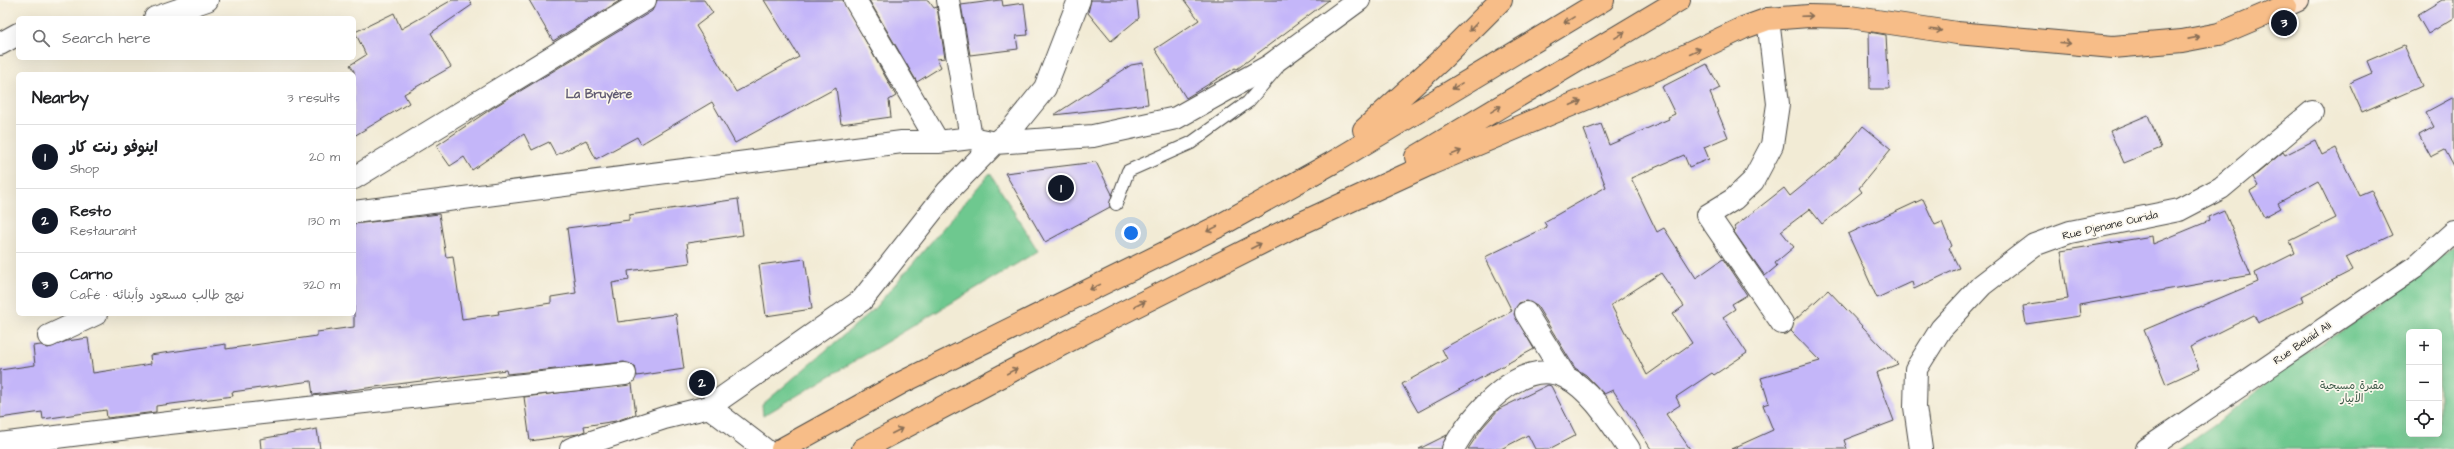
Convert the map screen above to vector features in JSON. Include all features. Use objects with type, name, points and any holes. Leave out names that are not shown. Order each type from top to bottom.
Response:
[{"type":"highway","points":[[1240,214],[1376,121],[1501,0]]},
{"type":"highway","points":[[782,449],[901,383],[1240,214],[1332,163],[1603,0]]},
{"type":"highway","points":[[1293,227],[1442,142],[1679,0]]},
{"type":"highway","points":[[863,449],[1114,317],[1293,227],[1430,164],[1657,69],[1743,28],[1768,19],[1809,16],[1850,17],[1957,33],[2113,47],[2182,41],[2219,34],[2288,2]]},
{"type":"street","points":[[161,16],[207,0]]},
{"type":"street","points":[[356,177],[645,0]]},
{"type":"street","points":[[855,0],[938,142]]},
{"type":"street","points":[[948,0],[971,138]]},
{"type":"street","points":[[571,449],[664,418],[709,407],[862,300],[947,192],[995,143],[1011,130],[1045,88],[1079,0]]},
{"type":"street","points":[[356,212],[902,142],[938,142],[971,138],[995,143],[1093,136],[1176,118],[1251,77],[1359,0]]},
{"type":"street","points":[[1768,19],[1778,104],[1772,145],[1753,181],[1734,199],[1708,215],[1782,323]]},
{"type":"street","points":[[0,44],[16,35]]},
{"type":"street","name":"Rue Djenane Ourida","points":[[1921,449],[1915,407],[1916,369],[1941,329],[1982,284],[2034,245],[2070,232],[2179,210],[2220,188],[2312,112]]},
{"type":"street","name":"Rue Belaïd Ali","points":[[2147,449],[2415,267],[2454,232]]},
{"type":"street","points":[[1526,313],[1565,376],[1594,400],[1629,449]]},
{"type":"street","points":[[49,336],[92,316]]},
{"type":"street","points":[[1453,449],[1471,420],[1482,406],[1517,381],[1537,372],[1565,376]]},
{"type":"street","points":[[0,444],[177,422],[625,374]]},
{"type":"street","points":[[709,407],[764,449]]},
{"type":"lane","points":[[1116,204],[1128,171],[1191,143],[1248,102],[1296,46]]},
{"type":"green space","points":[[990,173],[1038,251],[763,416],[762,405],[873,310]]},
{"type":"green space","name":"مقبرة مسيحية الأبيار","points":[[2454,246],[2454,449],[2178,449],[2241,405],[2290,363],[2370,313]]},
{"type":"building","points":[[452,0],[469,0],[472,5],[431,33],[451,67],[404,94],[409,103],[356,135],[356,72],[354,72],[350,65],[366,55],[356,32],[394,13],[401,29]]},
{"type":"building","points":[[529,0],[621,0],[553,41]]},
{"type":"building","points":[[657,0],[704,0],[713,13],[696,26],[736,92],[799,57],[764,0],[843,0],[896,96],[889,100],[891,117],[841,124],[836,88],[735,143],[712,102],[641,144],[637,137],[596,159],[586,140],[556,155],[549,142],[532,150],[524,134],[472,170],[464,157],[450,166],[436,146],[494,107],[652,11]]},
{"type":"building","points":[[869,0],[928,0],[934,8],[937,7],[945,58],[937,59],[941,67],[917,82]]},
{"type":"building","points":[[1002,0],[1003,6],[1024,3],[1028,35],[1016,36],[1018,49],[970,55],[961,5]]},
{"type":"building","points":[[1091,0],[1137,0],[1139,18],[1111,41],[1088,13]]},
{"type":"building","points":[[1184,0],[1329,0],[1237,69],[1235,68],[1186,98],[1155,49],[1199,20]]},
{"type":"building","points":[[2442,0],[2454,0],[2454,18],[2428,34],[2417,15]]},
{"type":"building","points":[[1869,32],[1886,35],[1889,89],[1870,89]]},
{"type":"building","points":[[2404,45],[2422,86],[2362,112],[2349,83],[2372,73],[2367,61]]},
{"type":"building","points":[[1143,63],[1148,104],[1054,115],[1131,65]]},
{"type":"building","points":[[1707,64],[1720,88],[1710,93],[1728,137],[1704,147],[1709,159],[1689,167],[1684,155],[1631,178],[1657,232],[1664,228],[1696,278],[1723,259],[1747,295],[1732,304],[1735,309],[1723,317],[1747,353],[1714,375],[1712,373],[1676,397],[1680,405],[1666,414],[1690,449],[1651,449],[1613,390],[1604,394],[1586,375],[1575,368],[1537,306],[1526,301],[1519,303],[1514,314],[1534,349],[1418,412],[1402,384],[1447,359],[1442,349],[1512,311],[1485,257],[1547,227],[1544,222],[1606,187],[1584,130],[1601,124],[1609,145],[1669,119],[1668,117],[1675,114],[1662,87]],"holes":[[[1661,273],[1684,306],[1673,314],[1692,343],[1647,375],[1611,305]]]},
{"type":"building","points":[[2454,97],[2454,167],[2445,150],[2431,157],[2419,135],[2434,127],[2426,112]]},
{"type":"building","points":[[2148,115],[2161,148],[2124,163],[2110,131]]},
{"type":"building","points":[[1863,126],[1891,149],[1859,188],[1862,192],[1822,224],[1810,209],[1781,231],[1794,247],[1775,263],[1777,266],[1765,276],[1734,232],[1736,230],[1734,227],[1784,188],[1790,196],[1839,156]]},
{"type":"building","points":[[2315,140],[2322,155],[2336,148],[2359,195],[2371,190],[2392,235],[2346,257],[2353,270],[2302,296],[2304,301],[2258,323],[2254,315],[2190,347],[2199,369],[2166,384],[2144,330],[2258,282],[2255,273],[2295,253],[2290,241],[2336,218],[2318,181],[2278,203],[2281,208],[2264,217],[2250,191],[2258,186],[2253,177],[2283,152],[2285,155]]},
{"type":"building","points":[[1096,162],[1112,194],[1110,207],[1045,242],[1005,173]]},
{"type":"building","points":[[738,199],[743,235],[687,243],[690,263],[628,271],[629,280],[612,283],[618,322],[676,314],[684,369],[637,376],[635,366],[624,362],[507,374],[506,370],[313,395],[311,381],[232,392],[233,396],[156,406],[156,412],[107,418],[106,410],[43,419],[42,412],[0,418],[0,370],[35,365],[33,346],[41,345],[48,348],[67,341],[88,338],[93,373],[151,364],[150,355],[226,344],[226,349],[317,336],[317,332],[354,327],[354,316],[356,316],[356,224],[439,214],[446,257],[453,256],[462,319],[499,314],[498,311],[551,303],[551,297],[576,293],[567,228],[629,220],[629,215]]},
{"type":"building","points":[[1923,199],[1935,225],[1942,222],[1952,246],[1949,248],[1959,268],[1914,289],[1912,282],[1877,298],[1848,234]]},
{"type":"building","points":[[2224,210],[2251,275],[2079,305],[2080,316],[2026,324],[2023,306],[2068,299],[2061,251],[2152,236],[2153,244],[2209,221],[2208,217]]},
{"type":"building","points":[[805,259],[812,309],[766,316],[759,265]]},
{"type":"building","points":[[1828,290],[1898,364],[1876,373],[1894,421],[1844,440],[1847,449],[1731,449],[1773,430],[1763,405],[1769,403],[1761,378],[1820,361],[1791,331],[1794,321]]},
{"type":"building","points":[[632,384],[636,414],[616,421],[584,426],[585,431],[578,434],[530,441],[524,397]]},
{"type":"building","points":[[1548,385],[1551,386],[1576,435],[1549,449],[1535,449],[1528,435],[1501,449],[1468,449],[1482,428],[1499,409]]},
{"type":"building","points":[[317,429],[320,449],[261,449],[260,439]]},
{"type":"building","points":[[1447,435],[1441,449],[1419,449]]},
{"type":"place","name":"Carno","points":[[2284,23]]},
{"type":"place","name":"اينوفو رنت كار","points":[[1061,188]]},
{"type":"place","name":"Resto","points":[[702,383]]},
{"type":"district","name":"La Bruyère","points":[[599,94]]}]
